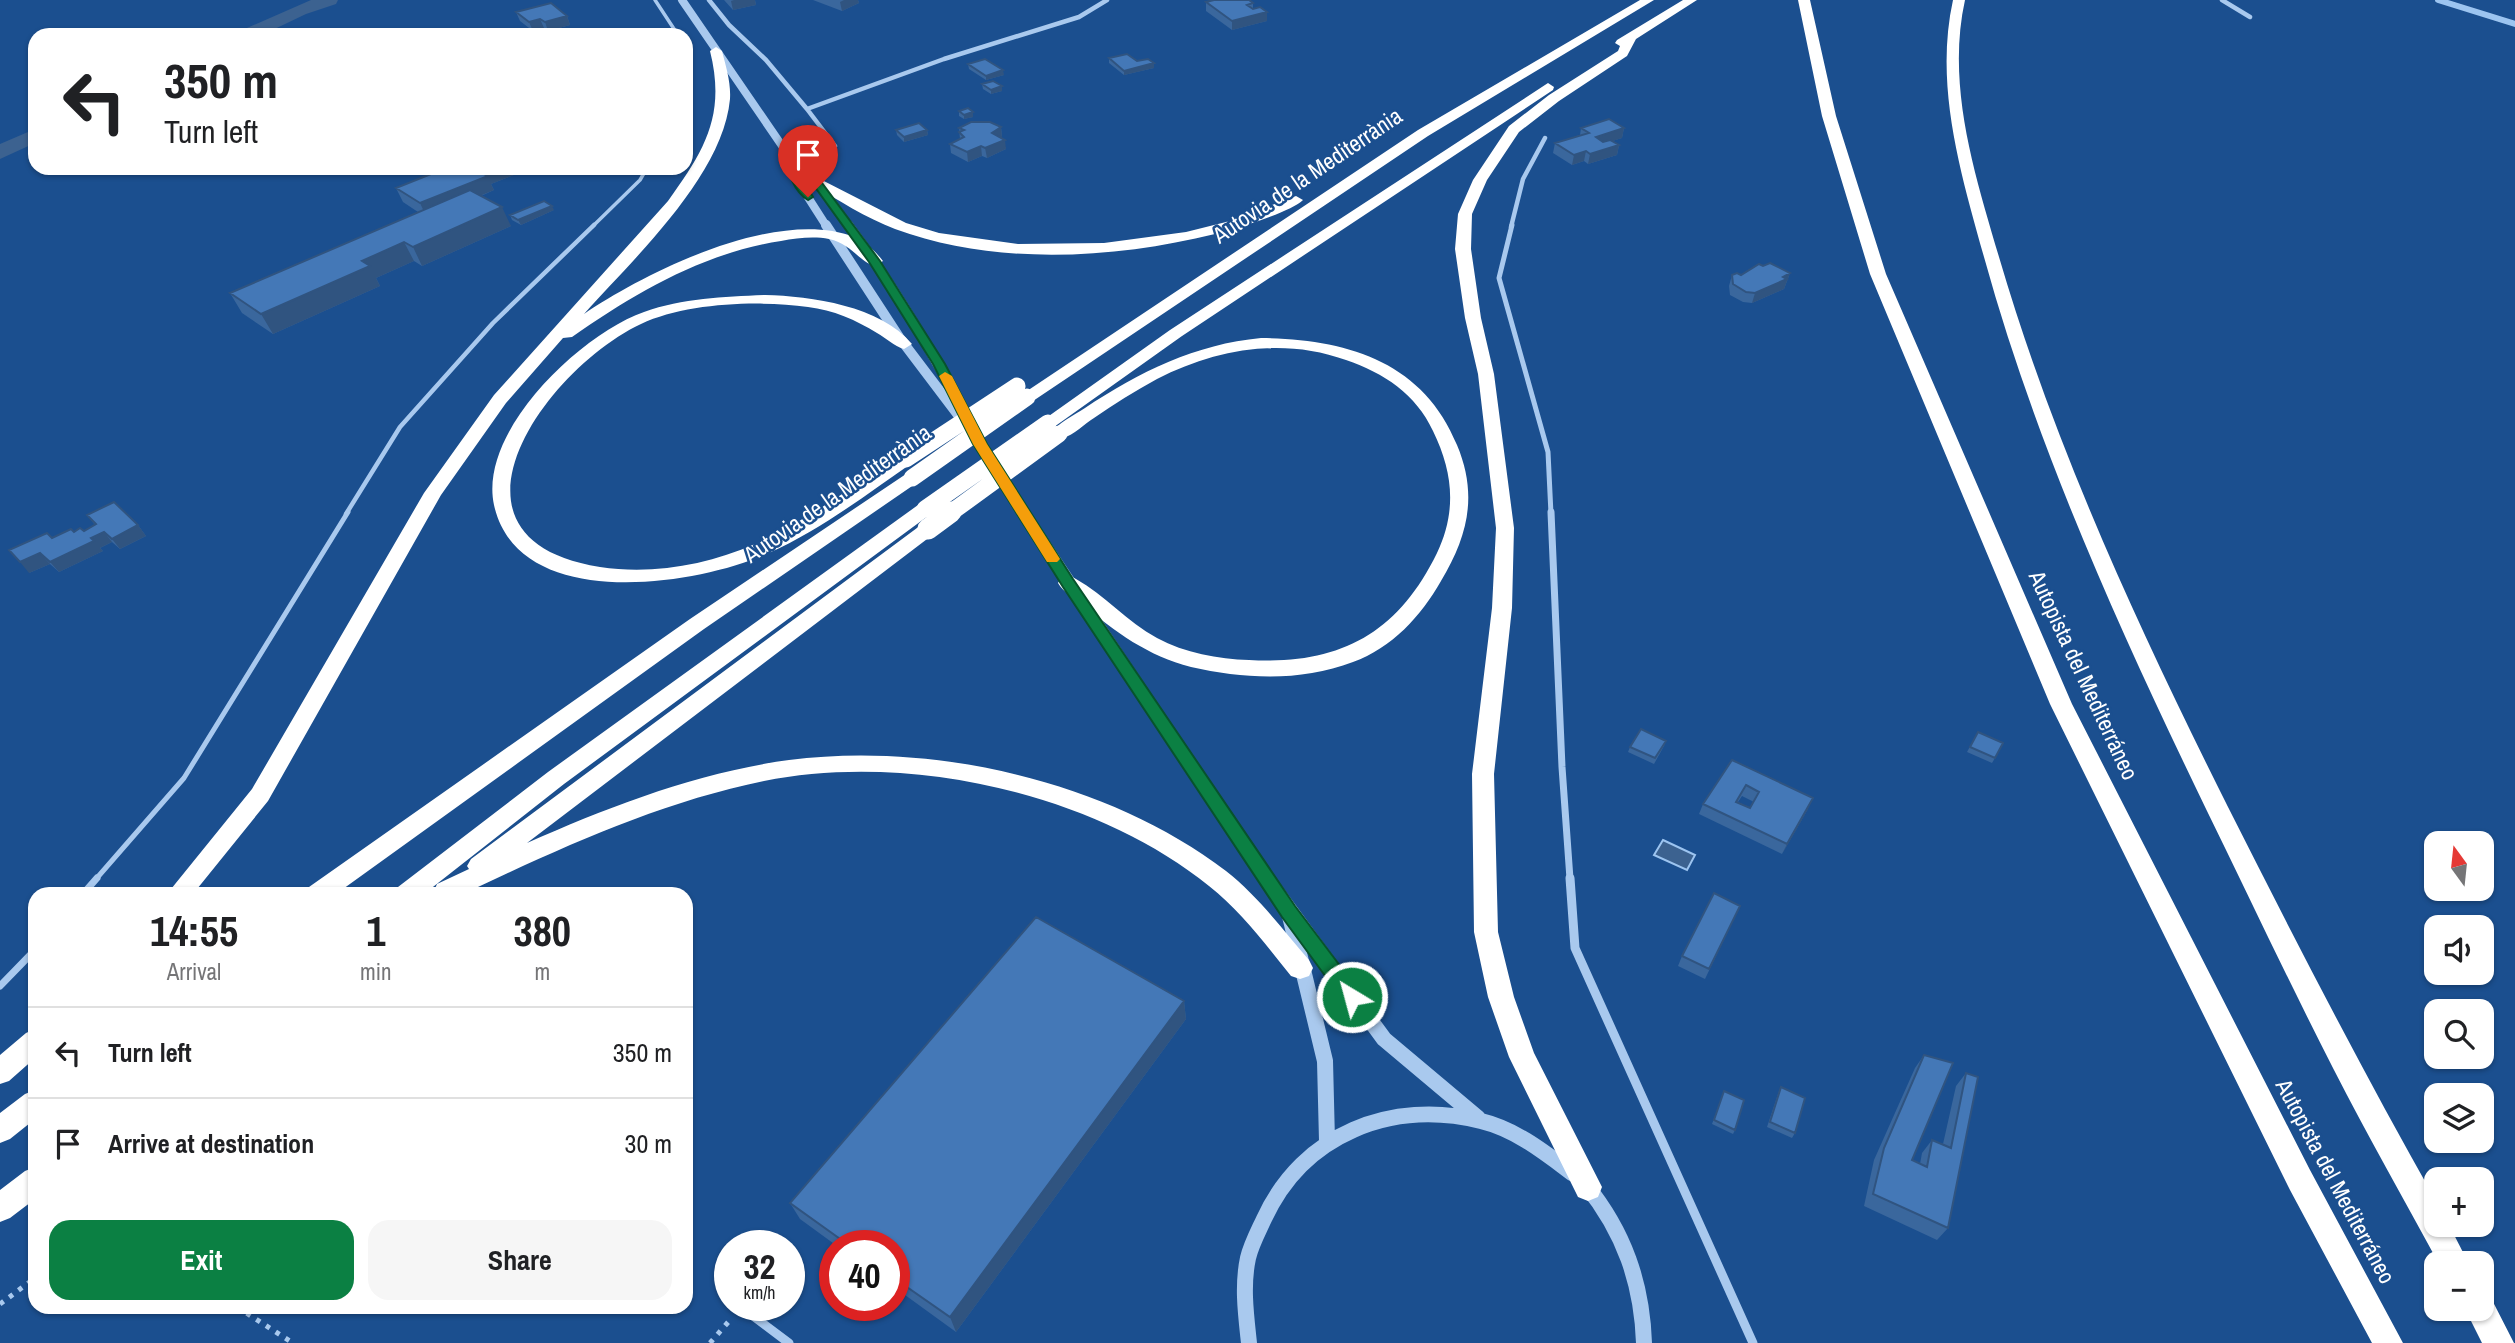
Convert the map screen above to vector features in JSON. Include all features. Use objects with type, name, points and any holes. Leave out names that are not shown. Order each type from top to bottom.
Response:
[{"type":"highway","name":"Autovia de la Mediterrània","points":[[328,887],[909,469],[1022,392],[1423,134],[1648,0]]},
{"type":"highway","points":[[416,887],[556,778],[1053,429],[1177,333],[1508,111],[1691,0]]},
{"type":"highway","name":"Autopista del Mediterráneo","points":[[1804,0],[1829,116],[1878,274],[2061,704],[2300,1180],[2388,1343]]},
{"type":"highway","points":[[1959,0],[1953,62],[1960,144],[1992,263],[2028,380],[2081,514],[2173,720],[2360,1093],[2448,1251]]},
{"type":"highway","points":[[1588,1187],[1522,1057],[1501,998],[1486,932],[1483,774],[1502,608],[1505,528],[1486,374],[1472,318],[1463,249],[1465,214],[1480,180],[1514,129],[1554,98],[1623,53],[1631,37]]},
{"type":"highway","points":[[185,887],[260,795],[433,494],[500,399],[666,212],[696,173],[712,141],[720,116],[724,79],[716,51]]},
{"type":"highway","points":[[1022,392],[1296,200],[1381,149],[1423,134]]},
{"type":"highway","points":[[816,181],[902,226],[948,238],[993,245],[1062,249],[1117,246],[1182,237],[1223,227],[1296,200]]},
{"type":"highway","points":[[537,356],[625,294],[673,269],[729,248],[768,238],[814,233],[850,240],[875,261]]},
{"type":"highway","points":[[904,344],[860,314],[804,299],[710,302],[673,307],[634,321],[600,341],[560,377],[537,406],[506,457],[502,498],[511,527],[533,554],[580,570],[633,577],[707,568],[781,540],[909,469]]},
{"type":"highway","points":[[1053,429],[1182,361],[1213,350],[1273,343],[1345,354],[1374,365],[1409,386],[1427,405],[1439,424],[1459,473],[1461,509],[1451,547],[1426,591],[1396,626],[1367,648],[1325,662],[1283,669],[1215,666],[1163,649],[1126,629],[1068,583]]},
{"type":"highway","points":[[449,887],[926,519]]},
{"type":"highway","points":[[454,887],[598,822],[668,797],[722,782],[823,765],[904,764],[970,774],[1025,787],[1100,811],[1159,838],[1218,879],[1252,912],[1300,968]]},
{"type":"highway","points":[[0,1072],[28,1047]]},
{"type":"highway","points":[[0,1130],[28,1108]]},
{"type":"highway","points":[[0,1208],[28,1186]]},
{"type":"highway","points":[[2487,1321],[2499,1343]]},
{"type":"street","points":[[682,0],[789,156],[816,181],[875,261],[939,364],[980,444]]},
{"type":"street","points":[[709,0],[729,26],[766,60],[835,146]]},
{"type":"street","points":[[807,109],[944,59],[1079,17],[1107,0]]},
{"type":"street","points":[[2222,0],[2250,17]]},
{"type":"street","points":[[1545,138],[1523,180],[1499,278],[1548,452],[1562,767],[1575,948],[1753,1343]]},
{"type":"street","points":[[789,156],[795,177],[904,344],[980,444],[1068,583],[1289,912],[1384,1039],[1478,1118]]},
{"type":"street","points":[[1289,912],[1300,968],[1311,996],[1325,1061],[1327,1141]]},
{"type":"street","points":[[1249,1343],[1244,1298],[1250,1250],[1268,1206],[1294,1169],[1327,1141],[1374,1119],[1425,1112],[1478,1118],[1527,1139],[1555,1157],[1588,1187],[1610,1217],[1627,1249],[1639,1284],[1645,1321],[1644,1343]]},
{"type":"street","points":[[760,1321],[789,1343]]},
{"type":"lane","points":[[655,0],[673,28]]},
{"type":"lane","points":[[89,887],[184,778],[400,427],[494,323],[643,175]]},
{"type":"lane","points":[[0,986],[28,957]]},
{"type":"path","points":[[0,1304],[28,1283]]},
{"type":"path","points":[[248,1314],[293,1343]]},
{"type":"path","points":[[710,1343],[729,1321]]},
{"type":"water","points":[[1663,840],[1695,855],[1687,870],[1654,855]]},
{"type":"building","points":[[1249,0],[1253,3],[1247,5],[1253,9],[1260,7],[1267,12],[1232,21],[1206,2]]},
{"type":"building","points":[[551,3],[567,16],[545,22],[540,19],[529,22],[516,12]]},
{"type":"building","points":[[1127,54],[1137,61],[1148,59],[1154,63],[1124,71],[1109,58]]},
{"type":"building","points":[[985,59],[1003,70],[986,76],[968,64]]},
{"type":"building","points":[[993,81],[1002,86],[991,90],[982,84]]},
{"type":"building","points":[[968,108],[973,112],[964,115],[959,111]]},
{"type":"building","points":[[1609,119],[1624,128],[1596,137],[1603,142],[1610,140],[1619,145],[1590,154],[1586,151],[1574,155],[1555,143],[1589,133],[1581,128]]},
{"type":"building","points":[[971,122],[990,122],[1001,127],[992,133],[1005,140],[967,152],[950,144],[964,137],[959,132],[964,130],[959,128]]},
{"type":"building","points":[[919,123],[927,130],[904,137],[896,130]]},
{"type":"building","points":[[428,175],[488,176],[420,203],[396,188]]},
{"type":"building","points":[[470,190],[502,207],[413,247],[404,242],[362,261],[370,266],[261,314],[230,293]]},
{"type":"building","points":[[544,201],[552,206],[518,220],[510,215]]},
{"type":"building","points":[[1770,263],[1790,273],[1783,277],[1787,279],[1755,293],[1746,292],[1733,284],[1732,275],[1741,275],[1759,264],[1763,266]]},
{"type":"building","points":[[114,502],[138,525],[112,539],[104,532],[91,538],[94,541],[50,562],[40,553],[20,562],[9,550],[47,533],[52,538],[71,529],[74,532],[80,528],[84,531],[96,524],[87,515]]},
{"type":"building","points":[[1641,729],[1666,741],[1655,758],[1630,747]]},
{"type":"building","points":[[1978,732],[2003,743],[1995,758],[1970,747]]},
{"type":"building","points":[[1732,760],[1813,798],[1787,844],[1703,804]],"holes":[[[1746,785],[1759,792],[1750,808],[1736,802]]]},
{"type":"building","points":[[1714,893],[1740,906],[1709,969],[1682,956]]},
{"type":"building","points":[[1036,917],[1184,1001],[950,1317],[910,1289],[910,1230],[828,1230],[790,1203]]},
{"type":"building","points":[[1924,1055],[1953,1063],[1912,1160],[1927,1167],[1932,1140],[1951,1148],[1966,1073],[1978,1077],[1948,1228],[1873,1194],[1884,1148]]},
{"type":"building","points":[[1781,1087],[1805,1098],[1795,1133],[1770,1122]]},
{"type":"building","points":[[1724,1091],[1744,1100],[1735,1130],[1714,1120]]},
{"type":"waterway","points":[[262,28],[299,10],[329,0]]},
{"type":"waterway","points":[[2438,0],[2515,24]]},
{"type":"waterway","points":[[0,152],[28,138]]},
{"type":"slow traffic","points":[[945,376],[980,444],[1052,559]]},
{"type":"route","points":[[808,197],[795,177],[789,156],[816,181],[875,261],[939,364],[980,444],[1068,583],[1289,912],[1352,997]]}]
